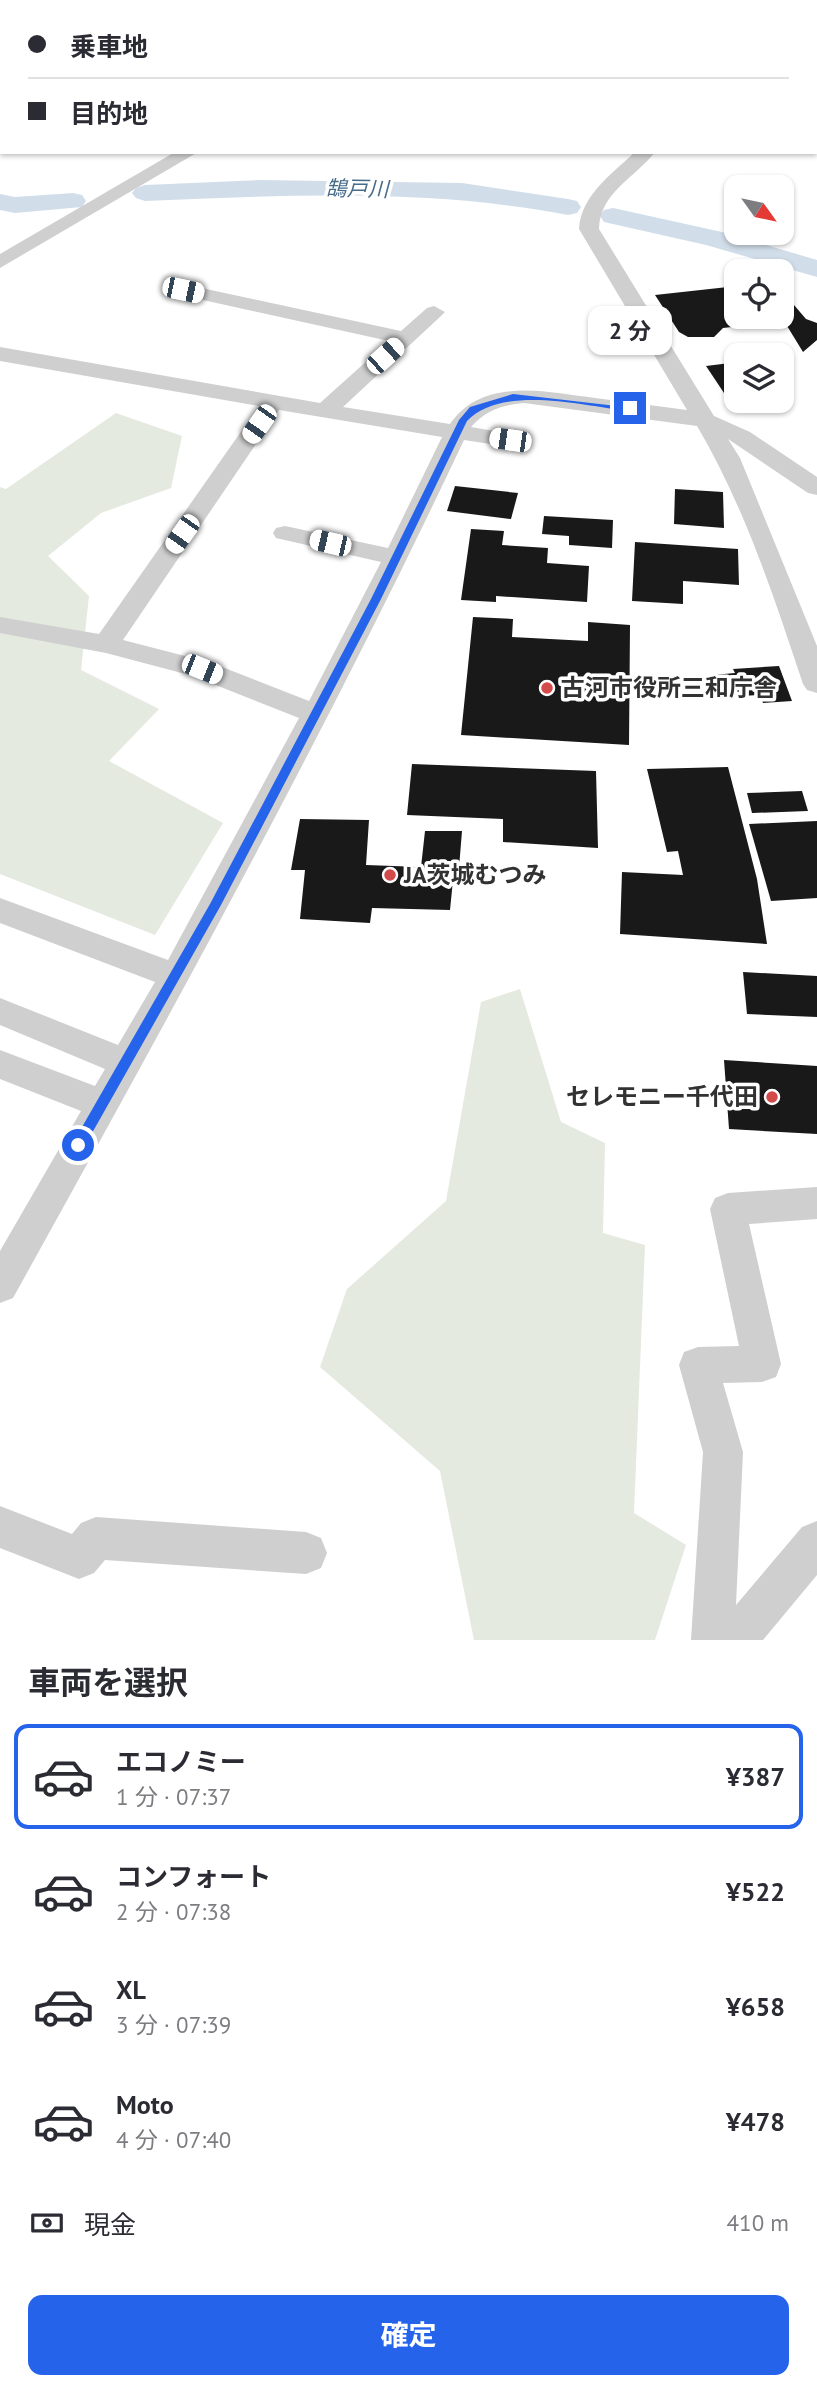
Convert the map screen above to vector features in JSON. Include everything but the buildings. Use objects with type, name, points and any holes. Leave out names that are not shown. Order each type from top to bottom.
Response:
[{"type":"street","points":[[0,262],[186,154]]},
{"type":"street","points":[[644,154],[600,197],[587,217],[589,229],[706,420],[744,496],[791,610],[817,684]]},
{"type":"street","points":[[183,290],[405,338]]},
{"type":"street","points":[[326,411],[434,312]]},
{"type":"street","points":[[0,354],[510,440]]},
{"type":"street","points":[[0,1286],[176,976],[316,714],[396,558],[456,432],[474,409],[498,398],[513,397],[656,411],[706,420],[743,438],[817,488]]},
{"type":"street","points":[[106,644],[274,401]]},
{"type":"street","points":[[285,533],[396,558]]},
{"type":"street","points":[[0,625],[106,644],[202,669],[316,714]]},
{"type":"street","points":[[0,911],[176,976]]},
{"type":"street","points":[[0,1011],[125,1063]]},
{"type":"street","points":[[0,1064],[102,1104]]},
{"type":"street","points":[[713,1640],[723,1452],[698,1365],[762,1364],[727,1209],[817,1203]]},
{"type":"street","points":[[0,1527],[79,1558],[96,1538],[306,1553]]},
{"type":"street","points":[[735,1640],[817,1542]]},
{"type":"shaded area","points":[[116,413],[182,436],[171,488],[101,513],[48,556],[89,596],[81,670],[159,709],[109,761],[223,823],[155,935],[0,874],[0,487],[6,489]]},
{"type":"shaded area","points":[[520,989],[561,1122],[605,1143],[603,1233],[645,1245],[634,1513],[686,1545],[655,1640],[474,1640],[440,1471],[320,1367],[347,1289],[446,1201],[481,1002]]},
{"type":"waterway","name":"鵠戸川","points":[[145,193],[259,188],[462,191],[505,195],[568,207]]},
{"type":"waterway","name":"鵠戸川","points":[[0,202],[15,205],[73,201]]},
{"type":"waterway","name":"鵠戸川","points":[[613,216],[712,238],[817,269]]},
{"type":"place","name":"古河市役所三和庁舎","points":[[547,688]]},
{"type":"place","name":"JA茨城むつみ","points":[[390,875]]},
{"type":"place","name":"セレモニー千代田","points":[[772,1097]]},
{"type":"route","points":[[78,1145],[215,905],[376,599],[438,466],[463,420],[474,409],[498,398],[524,396],[630,408]]}]
